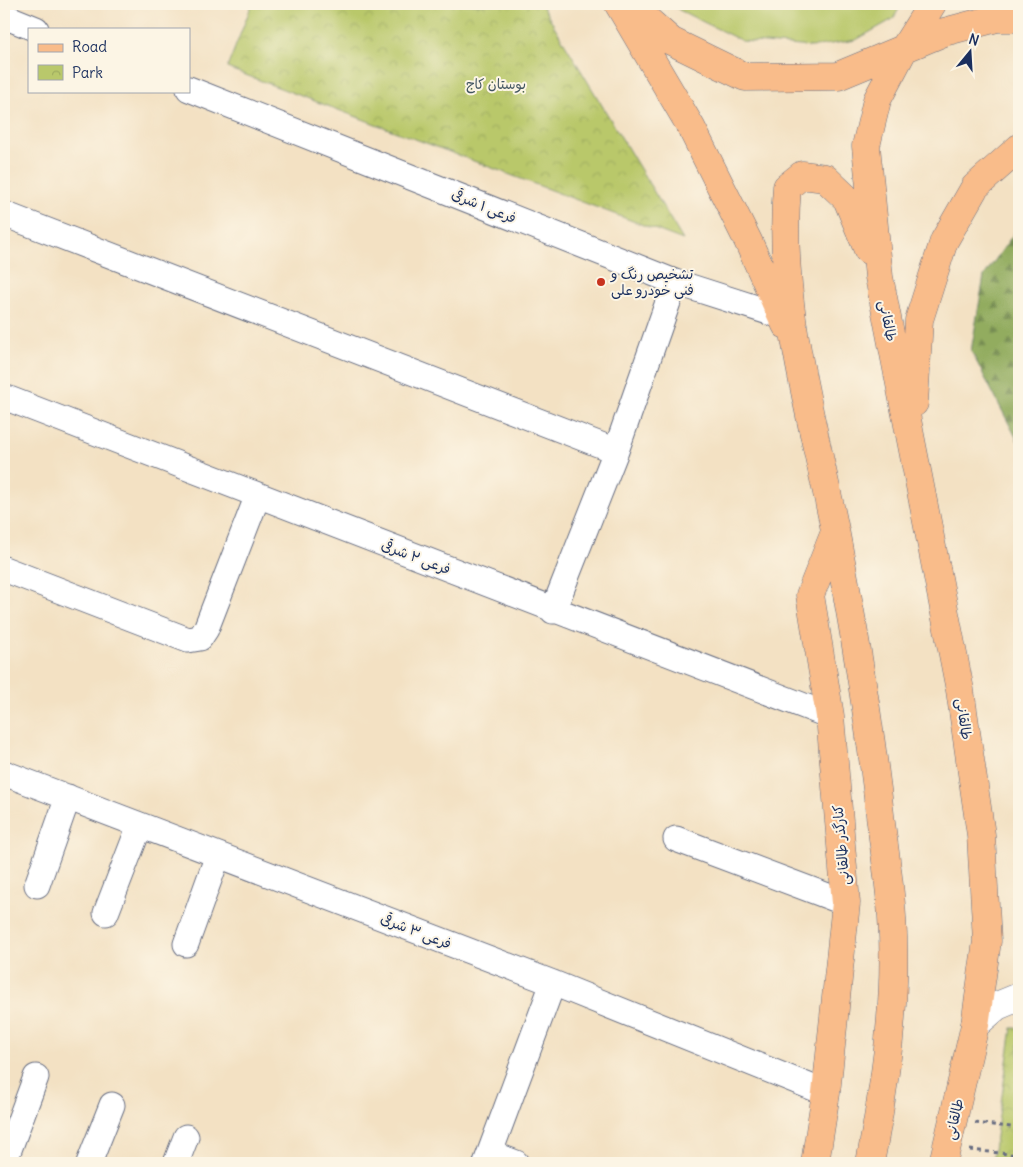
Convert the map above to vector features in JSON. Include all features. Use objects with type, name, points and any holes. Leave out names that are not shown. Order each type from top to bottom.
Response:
[{"type":"main road","points":[[618,4],[695,136],[748,241],[788,328]]},
{"type":"main road","points":[[629,4],[671,41],[745,77],[838,76],[944,32],[997,18],[1019,18]]},
{"type":"main road","points":[[879,277],[866,146],[877,100],[905,47],[932,4]]},
{"type":"main road","points":[[911,442],[919,320],[944,241],[975,187],[1019,148]]},
{"type":"main road","points":[[870,1163],[880,1109],[891,1013],[892,918],[870,720],[835,532],[788,328],[783,228],[787,187],[802,175],[825,178],[847,199],[879,277]]},
{"type":"main road","name":"طالقانی","points":[[879,277],[960,690],[981,836],[987,941],[975,1025],[948,1143]]},
{"type":"main road","name":"کنارگذر طالقانی","points":[[815,1163],[826,1093],[846,903],[830,716],[810,595],[835,532]]},
{"type":"street","points":[[4,16],[34,28]]},
{"type":"street","name":"فرعی ۱ شرقی","points":[[190,89],[788,328]]},
{"type":"street","points":[[4,214],[616,451]]},
{"type":"street","points":[[553,611],[616,451],[675,282]]},
{"type":"street","name":"فرعی ۲ شرقی","points":[[4,397],[553,611],[830,716]]},
{"type":"street","points":[[4,569],[188,640],[200,638],[206,629],[258,496]]},
{"type":"street","name":"فرعی ۳ شرقی","points":[[4,773],[553,983],[826,1093]]},
{"type":"street","points":[[38,885],[68,797]]},
{"type":"street","points":[[106,913],[140,825]]},
{"type":"street","points":[[676,839],[846,903]]},
{"type":"street","points":[[186,944],[218,855]]},
{"type":"street","points":[[516,1163],[488,1158],[553,983]]},
{"type":"street","points":[[975,1025],[998,1006],[1019,997]]},
{"type":"street","points":[[6,1162],[36,1077]]},
{"type":"street","points":[[89,1163],[112,1106]]},
{"type":"street","points":[[176,1163],[186,1137]]},
{"type":"path","points":[[948,1143],[1019,1128]]},
{"type":"path","points":[[948,1143],[1019,1155]]},
{"type":"green space","name":"بوستان کاج","points":[[252,4],[541,4],[683,240],[227,68]]},
{"type":"green space","points":[[672,4],[902,4],[893,19],[856,40],[812,47],[742,41],[679,10]]},
{"type":"green space","points":[[1019,226],[1019,443],[971,351],[984,276]]},
{"type":"green space","points":[[1012,1028],[1019,1028],[1019,1163],[992,1163]]},
{"type":"place","name":"تشخیص رنگ و فنی خودرو علی","points":[[601,282]]}]
